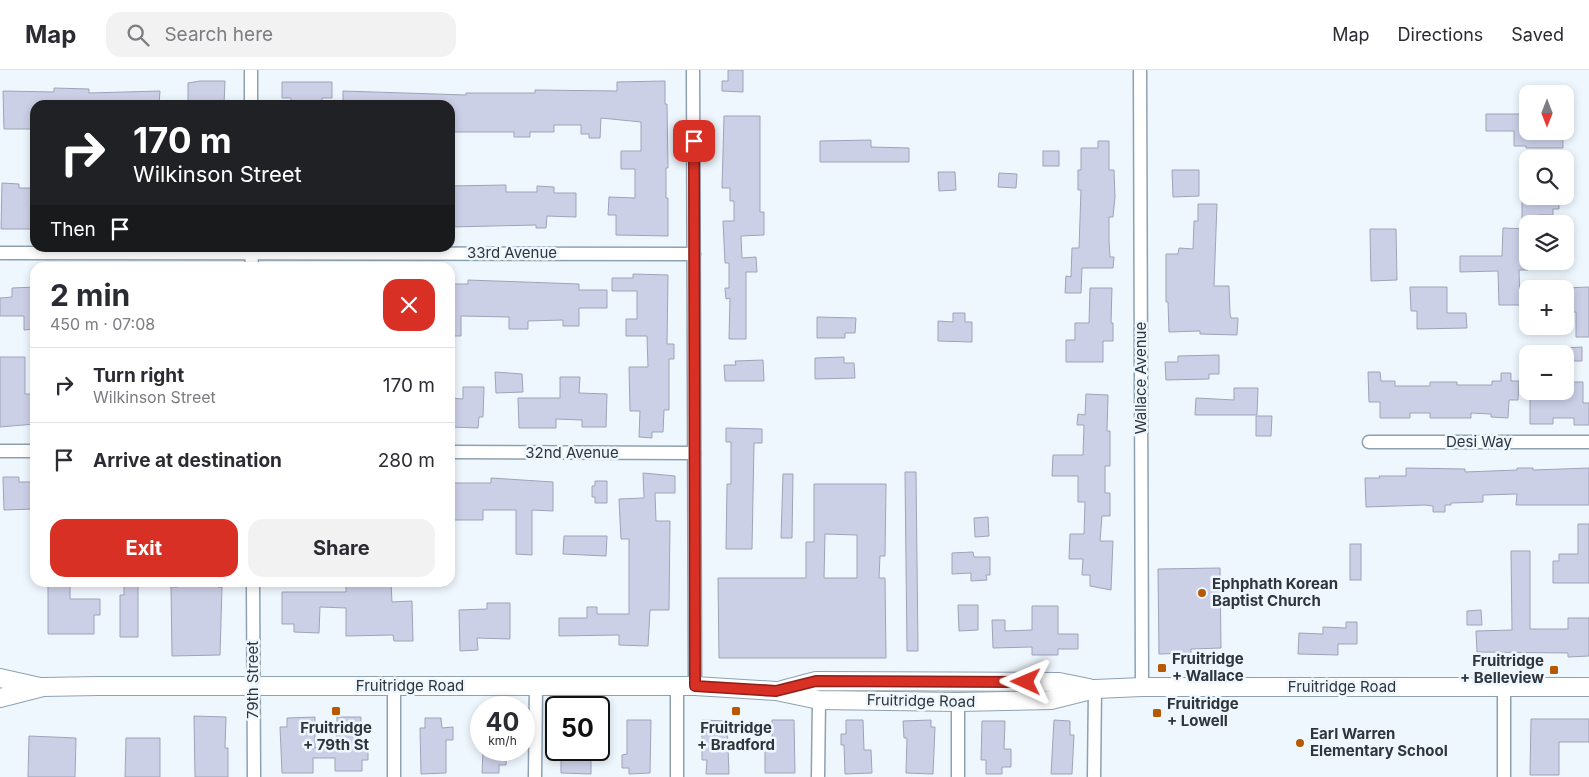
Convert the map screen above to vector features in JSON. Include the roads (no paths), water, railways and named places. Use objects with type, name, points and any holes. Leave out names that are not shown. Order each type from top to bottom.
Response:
[{"type":"main road","name":"Fruitridge Road","points":[[0,678],[43,687],[695,686],[776,691],[818,700],[958,702],[1051,700],[1095,690],[1142,687],[1589,687]]},
{"type":"main road","name":"Fruitridge Road","points":[[776,691],[816,681],[1060,682],[1095,690]]},
{"type":"main road","name":"Fruitridge Road","points":[[0,698],[43,687]]},
{"type":"street","points":[[251,70],[251,100]]},
{"type":"street","points":[[693,70],[695,686]]},
{"type":"street","name":"Wallace Avenue","points":[[1140,70],[1142,687]]},
{"type":"street","name":"33rd Avenue","points":[[0,252],[30,252]]},
{"type":"street","name":"33rd Avenue","points":[[455,252],[694,254]]},
{"type":"street","name":"Desi Way","points":[[1368,442],[1589,442]]},
{"type":"street","points":[[0,451],[30,451]]},
{"type":"street","name":"32nd Avenue","points":[[455,452],[694,453]]},
{"type":"street","name":"79th Street","points":[[253,587],[254,777]]},
{"type":"street","points":[[394,686],[394,777]]},
{"type":"street","points":[[535,777],[536,686]]},
{"type":"street","points":[[677,686],[677,777]]},
{"type":"street","points":[[1504,687],[1504,777]]},
{"type":"street","points":[[1094,777],[1095,690]]},
{"type":"street","points":[[818,700],[818,777]]},
{"type":"street","points":[[958,702],[958,777]]},
{"type":"place","name":"Ephphath Korean Baptist Church","points":[[1202,593]]},
{"type":"place","name":"Fruitridge + Wallace","points":[[1162,668]]},
{"type":"place","name":"Fruitridge + Belleview","points":[[1554,670]]},
{"type":"place","name":"Fruitridge + 79th St","points":[[336,711]]},
{"type":"place","name":"Fruitridge + Bradford","points":[[736,711]]},
{"type":"place","name":"Fruitridge + Lowell","points":[[1157,713]]},
{"type":"place","name":"Earl Warren Elementary School","points":[[1300,743]]}]
